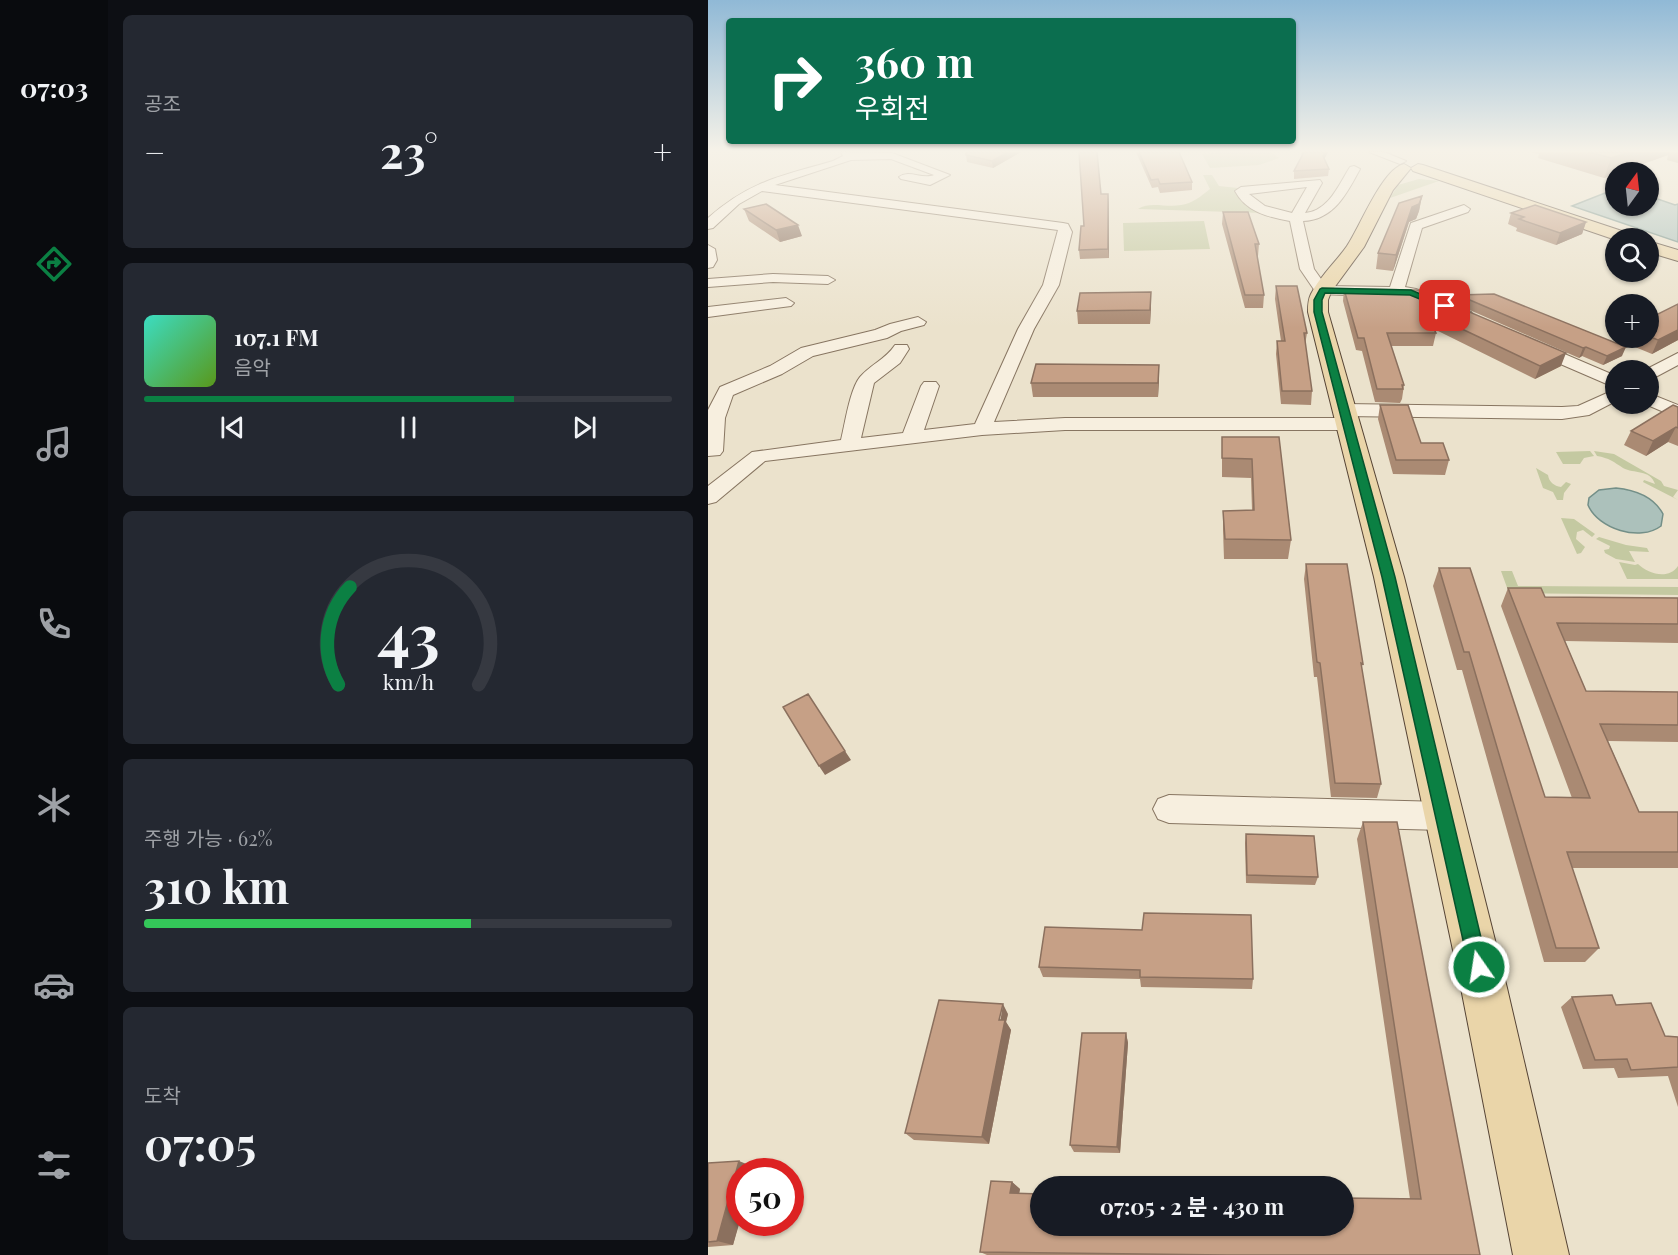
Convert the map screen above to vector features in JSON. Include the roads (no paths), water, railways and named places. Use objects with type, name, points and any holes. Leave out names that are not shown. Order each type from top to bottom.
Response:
[{"type":"main road","points":[[1374,211],[1355,247],[1322,291],[1318,300],[1318,312],[1389,577],[1484,988],[1541,1255]]},
{"type":"main road","points":[[1546,211],[1605,231]]},
{"type":"main road","points":[[1659,250],[1678,256]]},
{"type":"street","points":[[708,225],[724,211]]},
{"type":"street","points":[[939,211],[1063,227],[1065,232],[1051,285],[1026,329],[982,429]]},
{"type":"street","points":[[1269,211],[1296,218],[1324,211]]},
{"type":"street","points":[[1300,211],[1296,218],[1307,269],[1322,291],[1396,291],[1424,296],[1477,320]]},
{"type":"street","points":[[1396,291],[1416,226],[1459,211]]},
{"type":"street","points":[[708,249],[710,260],[708,264]]},
{"type":"street","points":[[708,283],[773,278],[828,280]]},
{"type":"street","points":[[708,312],[786,303]]},
{"type":"street","points":[[918,322],[896,327],[881,334],[807,352],[776,370],[738,384],[726,391],[715,418],[710,450],[759,456],[982,429],[1065,424],[1562,413],[1582,411],[1605,400]]},
{"type":"street","points":[[1520,339],[1605,378]]},
{"type":"street","points":[[850,444],[866,382],[870,375],[899,356],[901,349]]},
{"type":"street","points":[[1659,369],[1678,358]]},
{"type":"street","points":[[911,438],[930,386]]},
{"type":"street","points":[[1659,403],[1678,412]]},
{"type":"street","points":[[708,497],[759,456]]},
{"type":"street","points":[[1169,809],[1443,816]]},
{"type":"water","points":[[1585,211],[1605,211],[1605,216],[1659,216],[1659,211],[1678,211],[1678,242],[1659,236],[1659,228],[1637,228]]},
{"type":"water","points":[[1616,488],[1637,493],[1655,503],[1663,514],[1661,526],[1652,531],[1631,533],[1601,521],[1588,505],[1589,498],[1599,490]]}]
